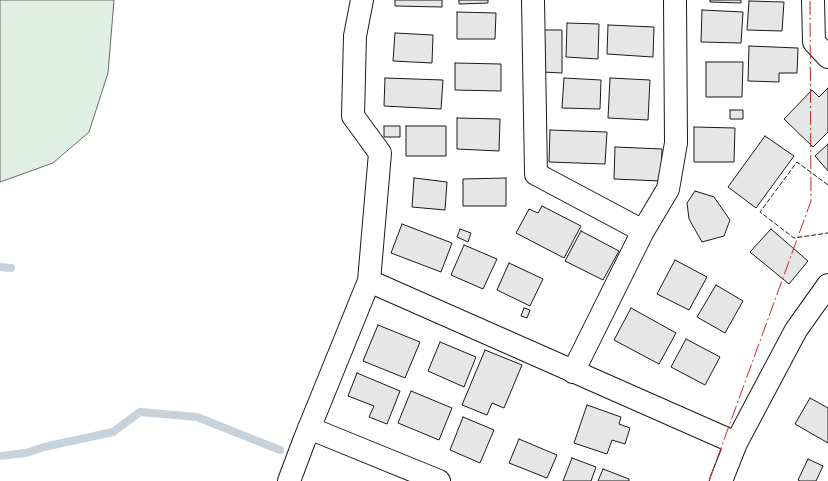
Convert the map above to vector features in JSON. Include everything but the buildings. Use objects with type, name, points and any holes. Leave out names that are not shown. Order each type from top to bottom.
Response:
[{"type":"street","points":[[289,481],[369,281],[380,153],[353,116],[355,36],[362,0]]},
{"type":"street","points":[[533,0],[536,174],[643,231]]},
{"type":"street","points":[[573,372],[643,231],[668,189],[676,143],[675,0]]},
{"type":"street","points":[[814,0],[814,42],[828,57]]},
{"type":"street","points":[[369,281],[736,443]]},
{"type":"street","points":[[721,481],[736,443],[796,330],[828,285]]},
{"type":"street","points":[[309,428],[439,481]]},
{"type":"green space","points":[[0,0],[114,0],[108,73],[89,132],[53,163],[0,182]]},
{"type":"waterway","points":[[0,267],[11,268]]},
{"type":"waterway","points":[[0,456],[26,453],[44,447],[113,432],[140,412],[197,417],[280,450]]},
{"type":"fence","points":[[828,185],[797,162],[760,212],[794,238],[828,233]]},
{"type":"power","points":[[709,481],[811,201],[810,0]]}]
